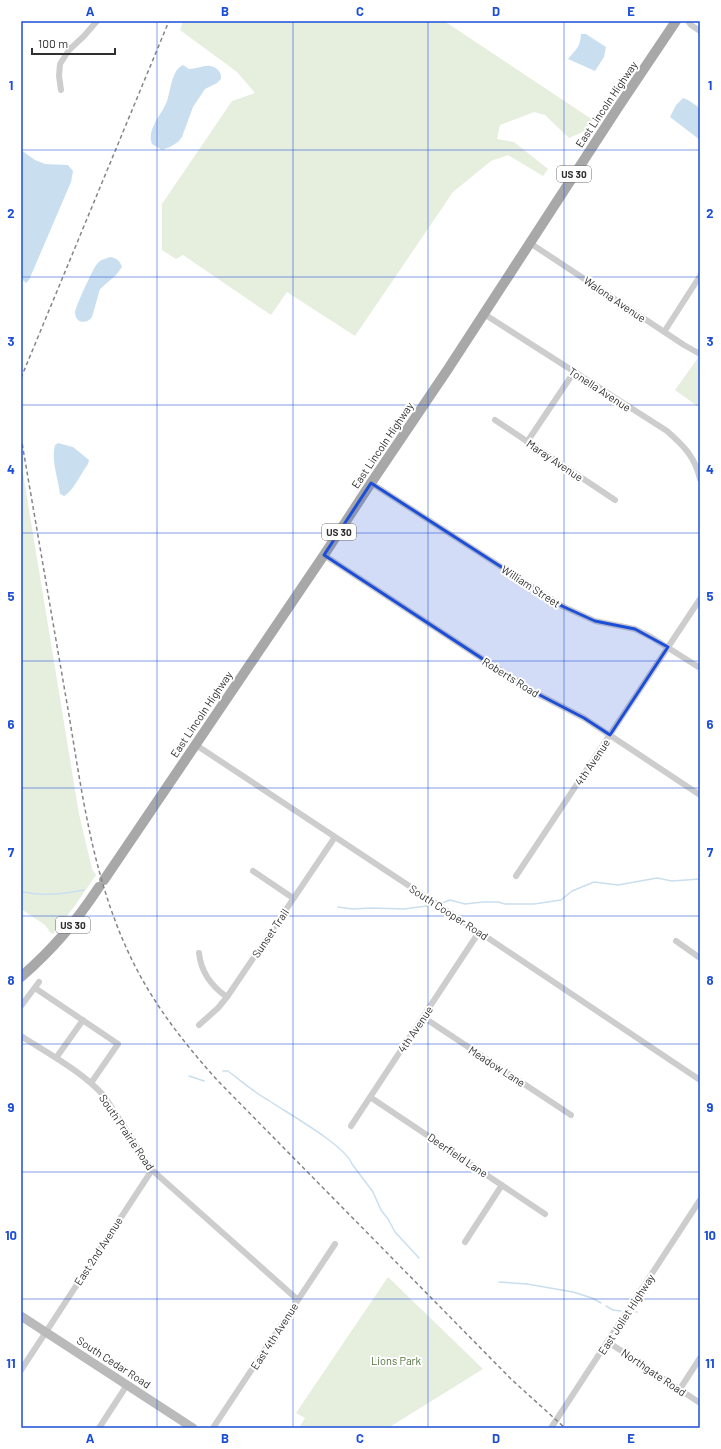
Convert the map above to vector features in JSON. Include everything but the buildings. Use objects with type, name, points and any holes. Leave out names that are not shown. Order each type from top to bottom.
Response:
[{"type":"main road","name":"East Lincoln Highway","points":[[21,976],[42,959],[64,935],[102,884],[324,555],[484,314],[615,111],[676,21]]},
{"type":"main road","name":"South Cedar Road","points":[[21,1316],[193,1428]]},
{"type":"street","points":[[61,90],[59,76],[60,64],[70,50],[97,21]]},
{"type":"street","points":[[688,21],[700,31]]},
{"type":"street","name":"Walona Avenue","points":[[530,243],[664,332],[700,354]]},
{"type":"street","points":[[664,332],[700,276]]},
{"type":"street","name":"Tonella Avenue","points":[[484,314],[675,438],[692,457],[697,467],[700,479]]},
{"type":"street","points":[[527,442],[574,372]]},
{"type":"street","name":"Maray Avenue","points":[[495,420],[615,500]]},
{"type":"street","name":"William Street","points":[[371,483],[562,606],[595,621],[635,629],[668,647],[700,668]]},
{"type":"street","name":"Roberts Road","points":[[324,555],[530,690],[584,718],[700,795]]},
{"type":"street","points":[[668,647],[700,600]]},
{"type":"street","name":"4th Avenue","points":[[516,876],[668,647]]},
{"type":"street","name":"South Cooper Road","points":[[196,745],[700,1080]]},
{"type":"street","name":"Sunset Trail","points":[[199,1025],[218,1008],[227,996],[335,837]]},
{"type":"street","points":[[253,871],[293,898]]},
{"type":"street","name":"4th Avenue","points":[[351,1126],[479,932]]},
{"type":"street","points":[[676,941],[700,958]]},
{"type":"street","points":[[199,953],[200,963],[208,980],[217,990],[227,996]]},
{"type":"street","points":[[21,1006],[40,982]]},
{"type":"street","points":[[35,988],[118,1044],[92,1083]]},
{"type":"street","name":"Meadow Lane","points":[[423,1017],[571,1115]]},
{"type":"street","points":[[56,1058],[83,1020]]},
{"type":"street","name":"South Prairie Road","points":[[21,1036],[92,1083],[105,1097],[152,1170],[298,1300]]},
{"type":"street","name":"Deerfield Lane","points":[[370,1097],[545,1214]]},
{"type":"street","name":"East 2nd Avenue","points":[[21,1370],[152,1170]]},
{"type":"street","points":[[465,1242],[502,1185]]},
{"type":"street","name":"East Joliet Highway","points":[[551,1428],[700,1200]]},
{"type":"street","name":"East 4th Avenue","points":[[213,1428],[335,1244]]},
{"type":"street","name":"Northgate Road","points":[[608,1342],[700,1403]]},
{"type":"street","points":[[680,1389],[700,1358]]},
{"type":"street","points":[[99,1428],[127,1385]]},
{"type":"highlighted area","points":[[371,483],[562,606],[595,621],[635,629],[668,647],[610,735],[584,718],[530,690],[324,555]]},
{"type":"green space","points":[[183,21],[444,21],[593,120],[585,131],[569,138],[545,115],[534,112],[500,125],[497,139],[514,142],[548,169],[543,176],[508,155],[491,161],[453,192],[355,336],[287,292],[271,315],[183,255],[176,259],[162,250],[162,204],[232,101],[255,93],[237,72],[180,30]]},
{"type":"green space","points":[[700,355],[700,408],[675,390]]},
{"type":"green space","points":[[21,461],[79,814],[92,869],[96,875],[53,934],[45,925],[21,909]]},
{"type":"green space","name":"Lions Park","points":[[388,1277],[483,1369],[388,1428],[299,1428],[305,1418],[296,1413]]},
{"type":"water","points":[[581,34],[586,34],[606,47],[604,57],[595,71],[568,59],[579,45]]},
{"type":"water","points":[[183,65],[189,69],[204,66],[215,67],[221,74],[221,79],[217,83],[205,89],[193,107],[182,137],[178,142],[162,150],[152,144],[151,133],[155,122],[165,106],[174,76]]},
{"type":"water","points":[[683,98],[700,108],[700,140],[670,117],[676,105]]},
{"type":"water","points":[[21,150],[35,160],[45,164],[68,165],[73,171],[71,182],[29,280],[26,283],[23,280],[21,264]]},
{"type":"water","points":[[110,257],[118,260],[122,267],[116,275],[100,289],[90,320],[81,322],[75,316],[75,312],[88,280],[98,263]]},
{"type":"water","points":[[58,443],[73,447],[89,460],[74,487],[64,496],[60,494],[54,463],[55,445]]},
{"type":"waterway","points":[[442,903],[450,900],[465,904],[483,902],[534,904],[561,900],[572,891],[594,882],[618,885],[657,878],[672,881],[700,879]]},
{"type":"waterway","points":[[21,891],[36,894],[52,894],[84,890]]},
{"type":"waterway","points":[[338,907],[353,909],[404,909],[434,905]]},
{"type":"waterway","points":[[223,1071],[228,1071],[258,1094],[339,1148],[347,1156],[373,1192],[381,1210],[395,1232],[419,1258]]},
{"type":"waterway","points":[[189,1076],[204,1081]]},
{"type":"waterway","points":[[499,1282],[527,1284],[573,1292],[592,1298],[601,1303]]},
{"type":"waterway","points":[[606,1306],[613,1310],[621,1311]]},
{"type":"waterway","points":[[633,1311],[637,1312]]},
{"type":"railway","points":[[21,378],[169,21]]},
{"type":"railway","points":[[21,437],[85,809],[99,871],[108,901],[119,931],[141,977],[170,1023],[217,1080],[511,1379],[565,1428]]}]
